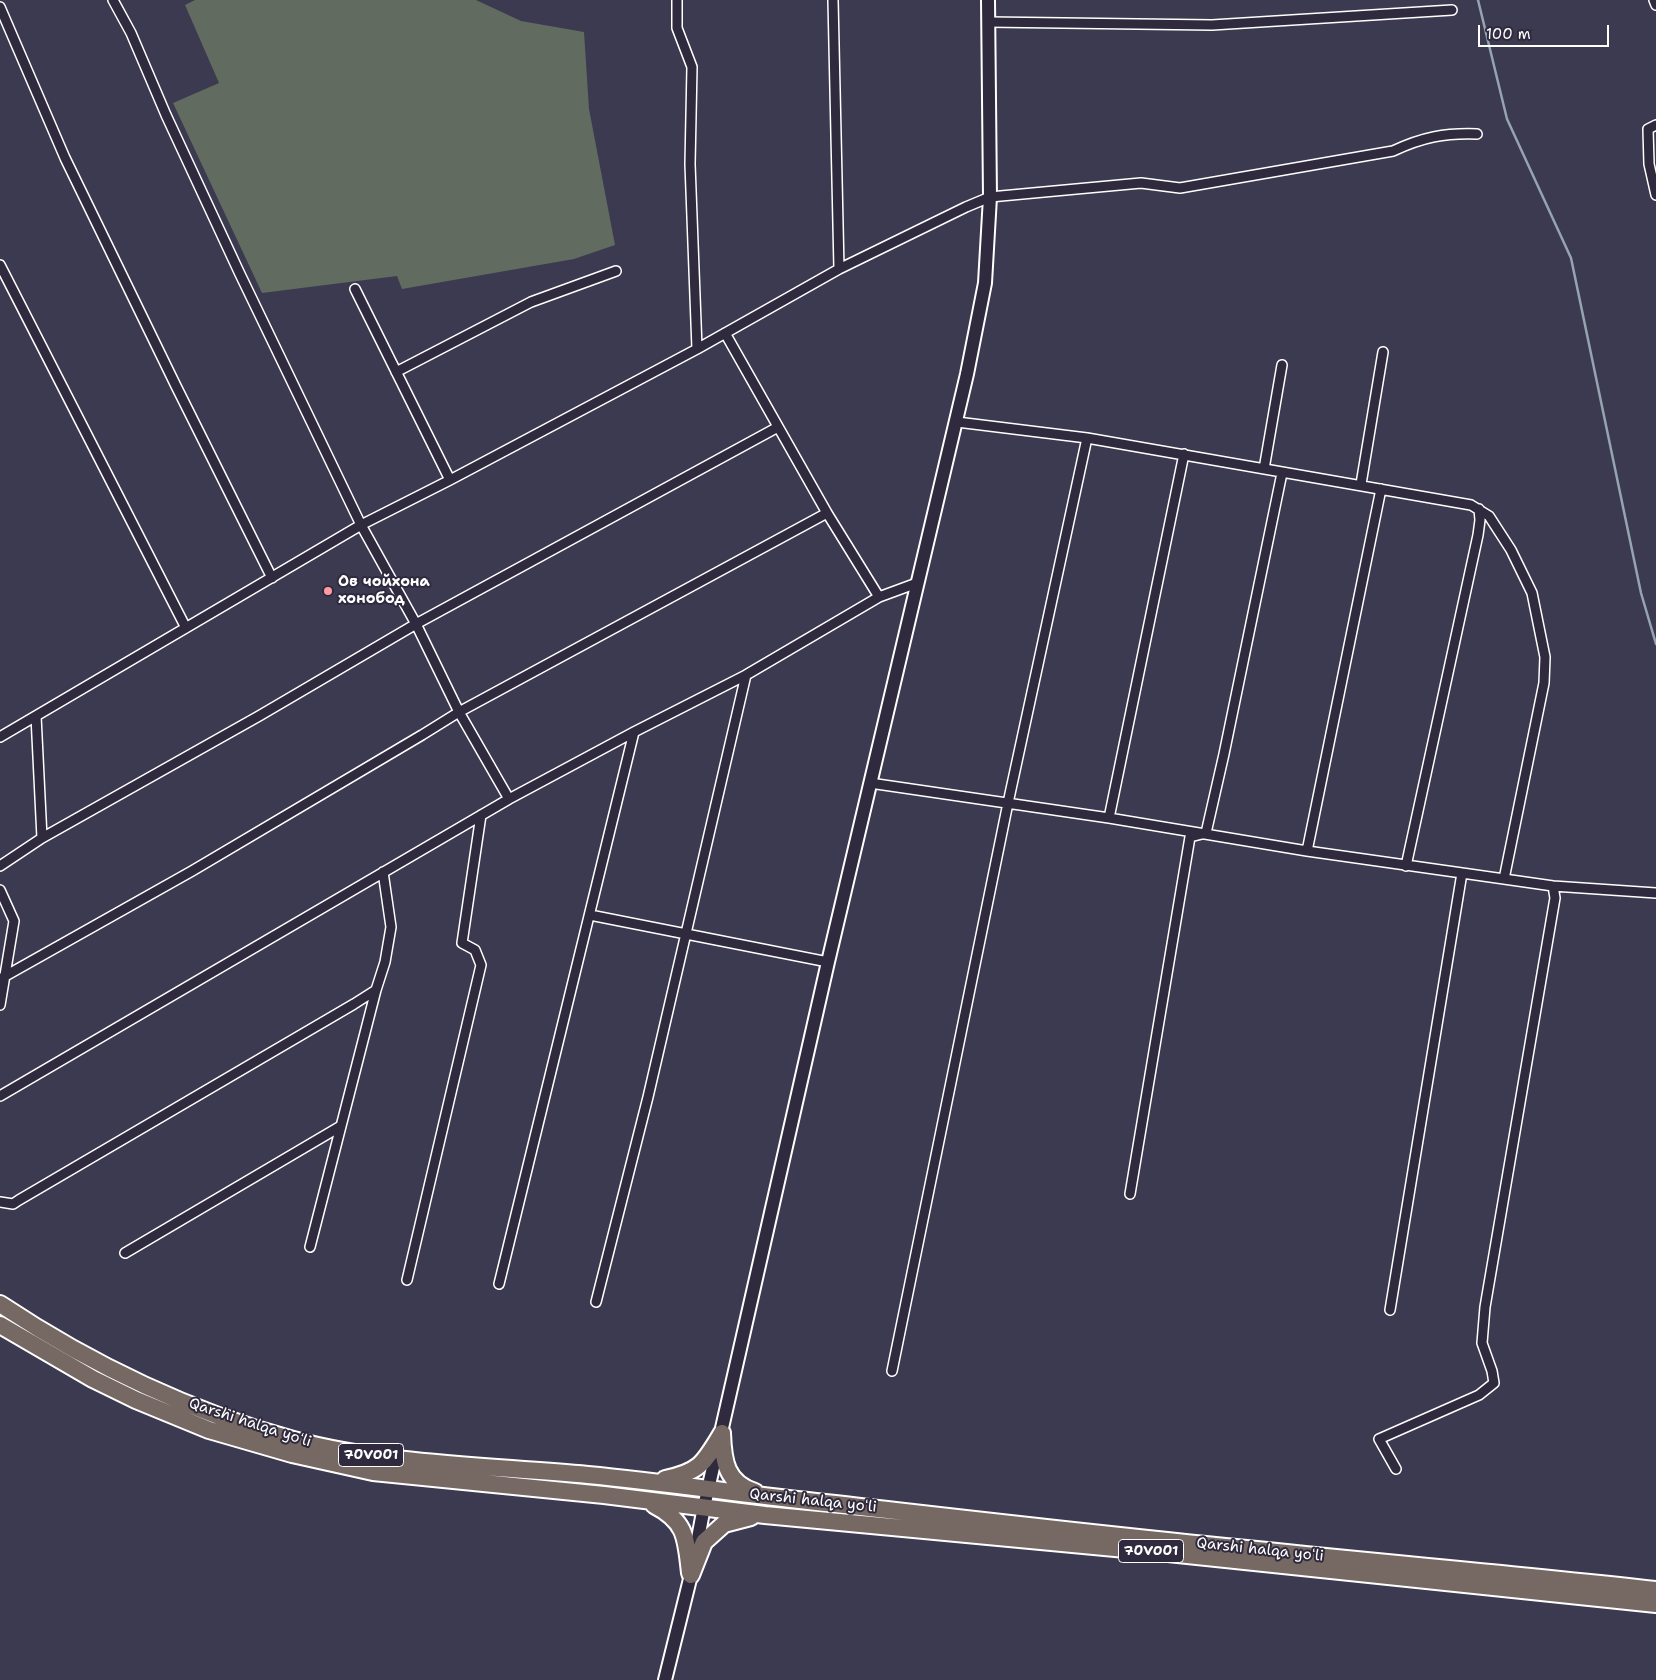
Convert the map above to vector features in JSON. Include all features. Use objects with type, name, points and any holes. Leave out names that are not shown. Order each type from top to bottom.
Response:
[{"type":"highway","name":"Qarshi halqa yoʻli","points":[[0,1304],[104,1367],[164,1395],[221,1417],[294,1440],[361,1454],[709,1489],[1656,1604]]},
{"type":"highway","name":"Qarshi halqa yoʻli","points":[[0,1325],[93,1379],[136,1400],[209,1430],[283,1451],[373,1472],[645,1500],[765,1515],[1349,1566],[1656,1590]]},
{"type":"highway","points":[[637,1481],[665,1479],[687,1474],[706,1460],[722,1433]]},
{"type":"highway","points":[[722,1433],[722,1452],[726,1467],[734,1479],[743,1488],[772,1497]]},
{"type":"highway","points":[[645,1500],[669,1513],[682,1528],[687,1545],[691,1575]]},
{"type":"highway","points":[[691,1575],[704,1542],[724,1524],[746,1517],[765,1515]]},
{"type":"main road","points":[[666,1680],[828,962],[957,422],[985,283],[990,197],[988,0]]},
{"type":"street","points":[[114,0],[131,33],[166,115],[239,272],[361,525],[416,624],[459,712],[509,799]]},
{"type":"street","points":[[676,0],[678,28],[692,67],[690,164],[697,348]]},
{"type":"street","points":[[834,0],[839,269]]},
{"type":"street","points":[[1654,0],[1656,5]]},
{"type":"street","points":[[0,7],[65,158],[272,578]]},
{"type":"street","points":[[988,22],[1212,25],[1452,10]]},
{"type":"street","points":[[1656,125],[1648,129],[1648,146],[1656,195]]},
{"type":"street","points":[[0,737],[361,525],[450,480],[697,348],[839,269],[966,206],[990,197],[1141,183],[1180,188],[1393,151],[1417,140],[1452,133],[1478,134]]},
{"type":"street","points":[[0,265],[186,628]]},
{"type":"street","points":[[396,372],[531,302],[616,271]]},
{"type":"street","points":[[355,289],[450,480]]},
{"type":"street","points":[[725,333],[827,513],[879,597]]},
{"type":"street","points":[[1361,484],[1384,352]]},
{"type":"street","points":[[1264,469],[1282,365]]},
{"type":"street","points":[[957,422],[1087,438],[1361,484],[1471,504],[1489,516],[1511,550],[1532,594],[1545,658],[1544,682],[1504,879]]},
{"type":"street","points":[[0,866],[42,838],[259,716],[416,624],[778,427]]},
{"type":"street","points":[[892,1371],[1008,803],[1087,438]]},
{"type":"street","points":[[1109,818],[1184,454]]},
{"type":"street","points":[[1206,833],[1282,472]]},
{"type":"street","points":[[1307,851],[1381,489]]},
{"type":"street","points":[[1406,866],[1478,535],[1479,508]]},
{"type":"street","points":[[2,978],[192,871],[459,712],[827,513]]},
{"type":"street","points":[[0,1096],[509,799],[746,675],[879,597],[917,583]]},
{"type":"street","points":[[596,1302],[648,1097],[746,675]]},
{"type":"street","points":[[36,716],[42,838]]},
{"type":"street","points":[[499,1284],[634,732]]},
{"type":"street","points":[[870,783],[1109,818],[1307,851],[1462,874],[1553,886],[1656,893]]},
{"type":"street","points":[[407,1280],[481,965],[475,950],[462,943],[481,816]]},
{"type":"street","points":[[1130,1194],[1190,837],[1206,833]]},
{"type":"street","points":[[310,1246],[376,990],[385,962],[391,927],[383,872]]},
{"type":"street","points":[[1390,1310],[1462,874]]},
{"type":"street","points":[[1396,1470],[1379,1439],[1478,1395],[1494,1383],[1492,1371],[1482,1343],[1485,1307],[1555,898],[1553,886]]},
{"type":"street","points":[[0,890],[14,921],[2,978],[0,1005]]},
{"type":"street","points":[[590,915],[828,962]]},
{"type":"street","points":[[0,1202],[13,1204],[376,990]]},
{"type":"street","points":[[125,1253],[341,1126]]},
{"type":"green space","points":[[195,0],[476,0],[521,21],[584,32],[589,109],[615,245],[574,259],[402,289],[397,276],[262,293],[173,103],[219,83],[185,5]]},
{"type":"waterway","points":[[1478,0],[1507,119],[1571,258],[1641,593],[1656,644]]},
{"type":"place","name":"Ов чойхона хонобод","points":[[328,591]]}]
